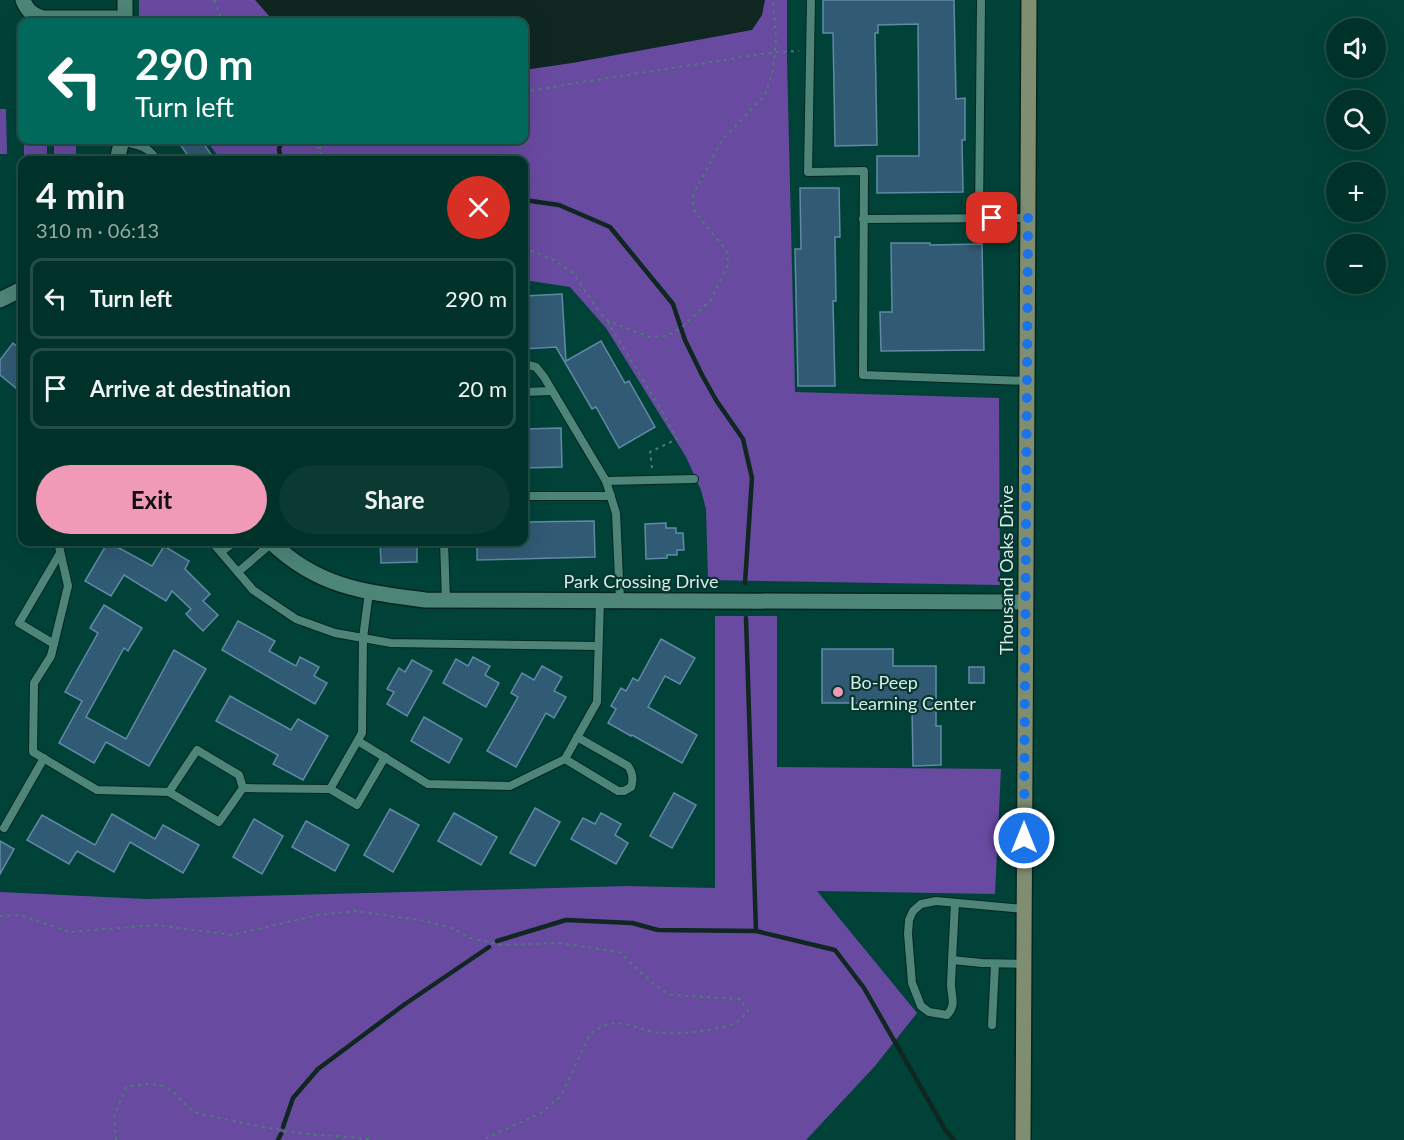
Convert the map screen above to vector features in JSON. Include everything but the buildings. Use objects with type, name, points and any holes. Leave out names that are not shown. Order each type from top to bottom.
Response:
[{"type":"main road","name":"Thousand Oaks Drive","points":[[1023,1140],[1029,0]]},
{"type":"street","points":[[23,0],[29,11],[43,18]]},
{"type":"street","points":[[125,0],[125,18]]},
{"type":"street","points":[[0,300],[18,291]]},
{"type":"street","name":"Park Crossing Drive","points":[[276,546],[313,573],[348,588],[425,600],[1026,602]]},
{"type":"lane","points":[[811,0],[808,172],[864,171],[863,375],[1027,381]]},
{"type":"lane","points":[[979,218],[981,0]]},
{"type":"lane","points":[[135,144],[151,150],[155,156]]},
{"type":"lane","points":[[863,219],[1028,218]]},
{"type":"lane","points":[[528,365],[536,367],[544,377],[606,481],[616,513],[620,600]]},
{"type":"lane","points":[[528,392],[552,391]]},
{"type":"lane","points":[[606,481],[694,479]]},
{"type":"lane","points":[[528,496],[610,496]]},
{"type":"lane","points":[[59,546],[68,586],[51,656],[34,683],[33,752],[97,790],[170,792],[219,822],[243,788]]},
{"type":"lane","points":[[216,546],[253,590],[296,619],[335,633],[391,643],[598,646]]},
{"type":"lane","points":[[221,552],[229,546]]},
{"type":"lane","points":[[238,572],[267,546]]},
{"type":"lane","points":[[444,546],[446,600]]},
{"type":"lane","points":[[54,644],[19,623],[60,553]]},
{"type":"lane","points":[[330,789],[363,733],[363,638],[369,592]]},
{"type":"lane","points":[[358,741],[428,784],[510,786],[565,759],[597,702],[600,600]]},
{"type":"lane","points":[[565,759],[618,791],[631,787],[634,780],[628,766],[577,737]]},
{"type":"lane","points":[[170,792],[197,750],[239,775],[243,788]]},
{"type":"lane","points":[[243,788],[330,789],[357,805],[385,757]]},
{"type":"lane","points":[[4,828],[44,758]]},
{"type":"lane","points":[[955,903],[951,986],[954,1002],[947,1015],[928,1012],[921,1006],[912,983],[908,934],[909,920],[913,911],[921,904],[936,901],[1024,909]]},
{"type":"lane","points":[[952,960],[1023,964]]},
{"type":"lane","points":[[992,1025],[995,964]]},
{"type":"path","points":[[214,0],[221,18]]},
{"type":"path","points":[[528,250],[554,260],[573,273],[600,314],[608,321],[649,337],[667,336],[681,328],[711,300],[728,265],[727,251],[695,212],[693,195],[722,140],[765,95],[773,70],[775,52],[773,0]]},
{"type":"path","points":[[528,91],[775,52],[810,51]]},
{"type":"path","points":[[311,144],[320,149]]},
{"type":"path","points":[[321,156],[322,144]]},
{"type":"path","points":[[608,321],[663,412],[677,440],[651,452],[652,480]]},
{"type":"path","points":[[0,916],[20,915],[70,932],[155,925],[233,935],[318,915],[355,910],[426,921],[451,928],[471,938],[501,945],[560,943],[619,952],[656,986],[671,995],[740,999],[748,1011],[737,1022],[710,1030],[661,1033],[622,1023],[599,1027],[590,1034],[561,1096],[541,1113],[482,1140]]},
{"type":"path","points":[[116,1140],[114,1117],[126,1087],[146,1085],[162,1085],[172,1091],[191,1110],[200,1114],[303,1134],[355,1136],[374,1140]]},
{"type":"shaded area","points":[[139,0],[787,0],[795,392],[999,398],[1000,585],[708,580],[706,509],[701,490],[686,457],[606,328],[570,287],[528,281],[528,156],[218,156],[209,144],[528,144],[528,18],[139,18]]},
{"type":"shaded area","points":[[0,109],[6,109],[7,154],[0,154]]},
{"type":"shaded area","points":[[24,144],[47,144],[47,154],[24,155]]},
{"type":"shaded area","points":[[54,144],[76,144],[76,155],[54,156]]},
{"type":"shaded area","points":[[715,616],[777,616],[777,767],[1001,769],[995,894],[817,891],[917,1013],[875,1066],[806,1140],[0,1140],[0,892],[146,899],[627,886],[715,888]]},
{"type":"water","points":[[255,0],[765,0],[762,15],[752,30],[528,69],[528,18],[271,18]]},
{"type":"waterway","points":[[280,156],[281,144]]},
{"type":"waterway","points":[[528,201],[559,205],[610,227],[673,304],[685,340],[702,375],[743,439],[752,478],[745,583]]},
{"type":"waterway","points":[[746,618],[756,931]]},
{"type":"waterway","points":[[497,941],[566,920],[632,923],[658,930],[756,931],[835,950],[864,988],[946,1131],[954,1140]]},
{"type":"waterway","points":[[283,1127],[293,1098],[318,1069],[405,1004],[489,947]]},
{"type":"waterway","points":[[278,1140],[281,1134]]},
{"type":"place","name":"Bo-Peep Learning Center","points":[[838,692]]},
{"type":"route","points":[[992,218],[1028,218],[1024,838]]}]
